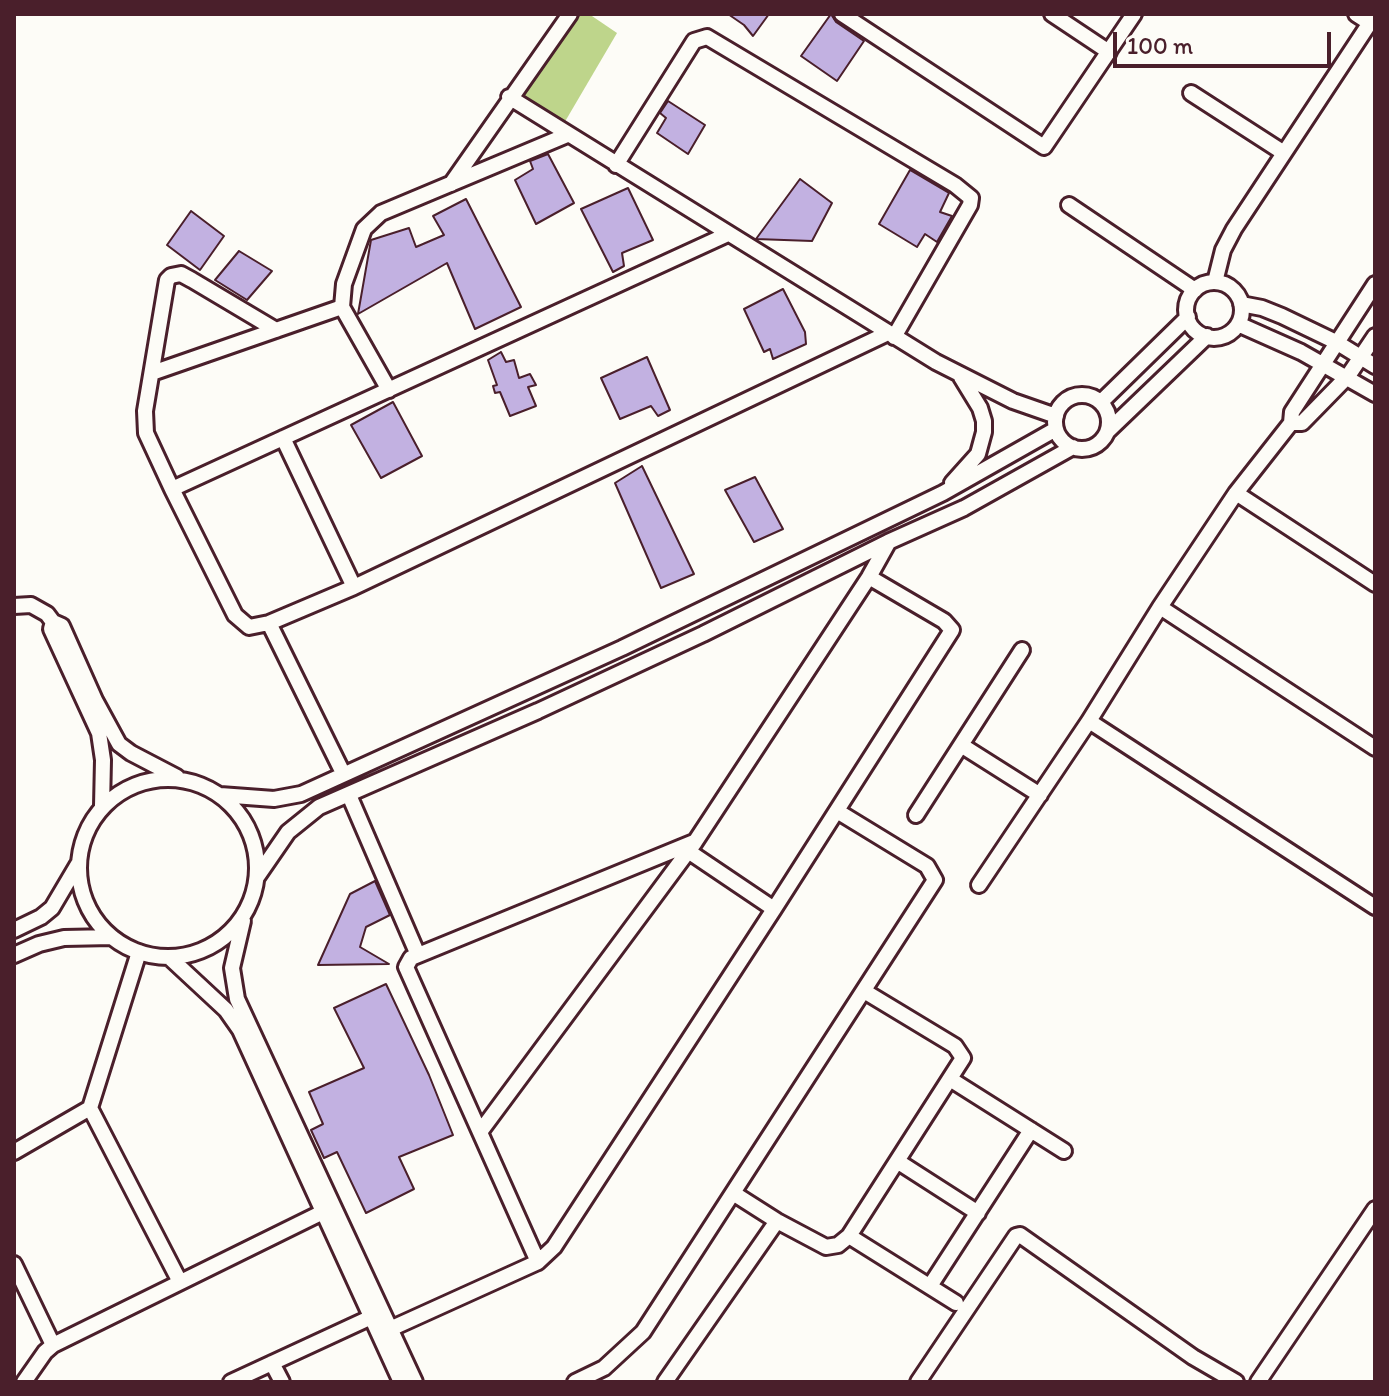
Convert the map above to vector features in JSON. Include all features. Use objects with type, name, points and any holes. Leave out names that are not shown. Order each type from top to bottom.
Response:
[{"type":"street","points":[[450,184],[570,14]]},
{"type":"street","points":[[842,14],[1044,147],[1134,14]]},
{"type":"street","points":[[1052,14],[1109,52]]},
{"type":"street","points":[[1215,282],[1223,250],[1234,229],[1372,19],[1356,14]]},
{"type":"street","points":[[276,330],[202,285],[181,274],[174,274],[167,280],[145,411],[146,433],[172,489],[238,620],[249,627],[269,623],[354,587],[891,335],[970,205],[971,198],[955,185],[707,37],[694,41],[616,165]]},
{"type":"street","points":[[1191,93],[1284,153]]},
{"type":"street","points":[[509,97],[961,377],[1056,422],[1065,443],[1073,447],[1081,449],[1097,444],[1207,336]]},
{"type":"street","points":[[389,390],[342,307],[344,284],[364,229],[381,213],[567,135]]},
{"type":"street","points":[[1069,205],[1195,290]]},
{"type":"street","points":[[172,489],[728,234]]},
{"type":"street","points":[[1215,282],[1236,292],[1242,316],[1238,324],[1225,335],[1207,336],[1192,326],[1187,306],[1195,290],[1215,282]]},
{"type":"street","points":[[979,885],[1236,493],[1291,423],[1292,412],[1375,284]]},
{"type":"street","points":[[1241,304],[1262,308],[1336,342],[1375,366]]},
{"type":"street","points":[[152,373],[342,307]]},
{"type":"street","points":[[1101,402],[1188,317]]},
{"type":"street","points":[[1238,324],[1348,376],[1375,394]]},
{"type":"street","points":[[1291,423],[1302,423],[1348,376],[1375,336]]},
{"type":"street","points":[[948,490],[978,454],[984,432],[980,408],[961,377]]},
{"type":"street","points":[[220,795],[274,799],[301,794],[622,648],[948,490],[1056,422],[1066,400],[1074,396],[1093,397],[1101,402],[1108,415],[1108,431]]},
{"type":"street","points":[[283,438],[354,587]]},
{"type":"street","points":[[328,1210],[237,999],[232,968],[257,877],[288,832],[319,807],[551,705],[964,508],[1073,447]]},
{"type":"street","points":[[948,490],[964,508]]},
{"type":"street","points":[[1236,493],[1375,584]]},
{"type":"street","points":[[480,1132],[691,847],[869,577],[888,542]]},
{"type":"street","points":[[385,1331],[538,1262],[554,1247],[837,811],[952,630],[944,621],[869,577]]},
{"type":"street","points":[[14,606],[31,605],[62,626],[100,711],[119,744],[181,779],[220,795],[242,817],[255,846],[257,877]]},
{"type":"street","points":[[1160,607],[1375,748]]},
{"type":"street","points":[[53,622],[51,629],[99,733],[103,760],[102,806]]},
{"type":"street","points":[[269,623],[343,773]]},
{"type":"street","points":[[916,815],[1022,650]]},
{"type":"street","points":[[1089,721],[1375,907]]},
{"type":"street","points":[[961,745],[1040,795]]},
{"type":"street","points":[[181,779],[147,781],[130,786],[102,806],[85,833],[78,864],[79,881],[87,905],[100,926],[112,937],[139,952],[169,957],[199,952],[213,945],[237,926],[245,913]]},
{"type":"street","points":[[349,795],[418,955]]},
{"type":"street","points":[[575,1382],[595,1379],[643,1332],[935,880],[927,866],[837,811]]},
{"type":"street","points":[[691,847],[774,909]]},
{"type":"street","points":[[538,1262],[408,974],[408,961],[691,847]]},
{"type":"street","points":[[14,930],[52,908],[78,864]]},
{"type":"street","points":[[14,955],[64,938],[112,937]]},
{"type":"street","points":[[14,1152],[90,1108],[139,952]]},
{"type":"street","points":[[169,957],[234,1019],[377,1315],[415,1382]]},
{"type":"street","points":[[733,1193],[826,1247],[838,1245],[849,1236],[963,1058],[955,1046],[864,991]]},
{"type":"street","points":[[950,1079],[1064,1151]]},
{"type":"street","points":[[90,1108],[180,1282]]},
{"type":"street","points":[[930,1286],[1031,1130]]},
{"type":"street","points":[[897,1161],[978,1213]]},
{"type":"street","points":[[1258,1382],[1375,1209]]},
{"type":"street","points":[[24,1382],[53,1345],[328,1210]]},
{"type":"street","points":[[665,1382],[777,1221]]},
{"type":"street","points":[[918,1382],[1016,1236],[1020,1235],[1193,1357],[1236,1382]]},
{"type":"street","points":[[849,1236],[956,1303]]},
{"type":"street","points":[[14,1264],[53,1345]]},
{"type":"street","points":[[231,1382],[377,1315]]},
{"type":"street","points":[[385,1331],[401,1382]]},
{"type":"street","points":[[272,1363],[282,1382]]},
{"type":"green space","points":[[576,14],[589,14],[617,33],[563,125],[524,99],[519,89]]},
{"type":"building","points":[[728,14],[769,14],[753,36]]},
{"type":"building","points":[[831,14],[836,22],[864,41],[837,81],[801,56]]},
{"type":"building","points":[[668,101],[705,125],[688,154],[657,133],[666,118],[660,113]]},
{"type":"building","points":[[548,154],[574,203],[536,224],[515,180],[533,169],[530,161]]},
{"type":"building","points":[[910,170],[949,193],[940,212],[952,216],[937,242],[925,234],[917,247],[879,224]]},
{"type":"building","points":[[800,179],[832,203],[812,241],[756,239]]},
{"type":"building","points":[[628,188],[653,240],[622,253],[624,266],[613,272],[581,209]]},
{"type":"building","points":[[466,199],[521,307],[475,329],[447,263],[358,314],[371,240],[409,228],[416,247],[444,235],[433,216]]},
{"type":"building","points":[[191,211],[224,236],[200,270],[167,245]]},
{"type":"building","points":[[239,251],[272,271],[247,300],[215,280]]},
{"type":"building","points":[[783,289],[805,332],[806,344],[773,359],[770,349],[764,352],[744,309]]},
{"type":"building","points":[[501,352],[506,362],[514,360],[519,378],[530,374],[536,385],[528,387],[536,406],[510,416],[500,392],[495,393],[493,386],[497,385],[488,360]]},
{"type":"building","points":[[647,357],[670,410],[658,416],[651,406],[620,419],[601,378]]},
{"type":"building","points":[[393,402],[422,456],[381,478],[351,425]]},
{"type":"building","points":[[642,466],[694,574],[661,588],[615,483]]},
{"type":"building","points":[[755,477],[783,529],[754,542],[725,490]]},
{"type":"building","points":[[375,881],[390,915],[366,927],[360,947],[389,964],[318,965],[350,894]]},
{"type":"building","points":[[386,984],[453,1135],[399,1157],[414,1189],[366,1213],[337,1152],[324,1158],[311,1130],[323,1124],[309,1092],[364,1068],[334,1008]]}]
